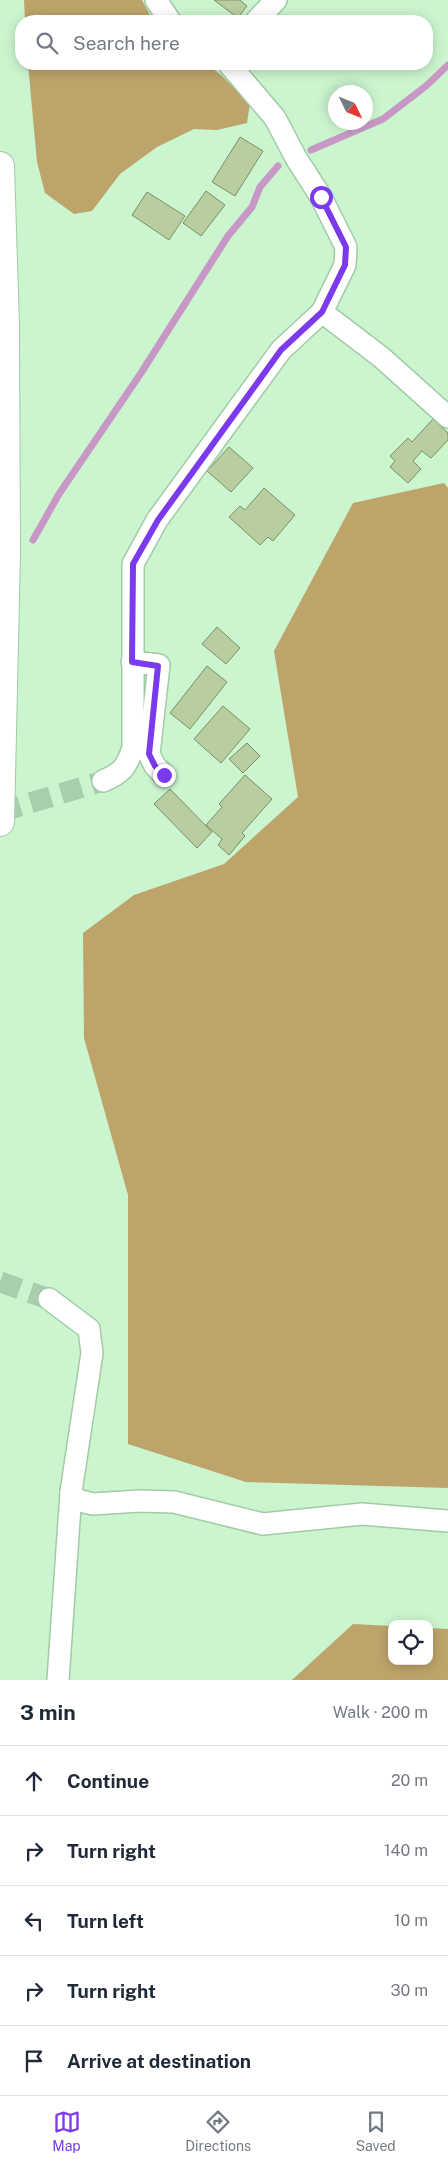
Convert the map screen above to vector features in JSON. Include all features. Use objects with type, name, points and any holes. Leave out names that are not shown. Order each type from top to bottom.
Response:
[{"type":"highway","points":[[0,166],[5,326],[6,553],[0,822]]},
{"type":"street","points":[[156,0],[166,15]]},
{"type":"street","points":[[262,15],[276,0]]},
{"type":"street","points":[[103,781],[119,774],[128,762],[133,748],[133,564],[158,520],[281,350],[322,312],[345,265],[346,247],[321,197],[296,158],[274,118],[234,70]]},
{"type":"street","points":[[322,312],[381,357],[448,417]]},
{"type":"street","points":[[132,662],[158,666],[149,754],[155,766],[164,775]]},
{"type":"street","points":[[49,1299],[89,1329],[92,1353],[71,1492],[58,1680]]},
{"type":"street","points":[[71,1492],[77,1500],[93,1504],[139,1501],[174,1502],[263,1524],[362,1514],[448,1521]]},
{"type":"shaded area","points":[[24,0],[142,0],[150,15],[25,15]]},
{"type":"shaded area","points":[[29,70],[215,70],[250,103],[247,123],[217,130],[194,129],[157,147],[120,174],[92,211],[74,214],[45,193],[37,162]]},
{"type":"shaded area","points":[[444,483],[448,488],[448,1488],[246,1482],[128,1444],[128,1195],[84,1038],[83,933],[134,895],[224,864],[298,797],[274,651],[353,503]]},
{"type":"shaded area","points":[[353,1624],[388,1626],[388,1665],[433,1665],[433,1628],[448,1629],[448,1680],[292,1680]]},
{"type":"building","points":[[214,0],[240,0],[247,6],[240,15],[234,15]]},
{"type":"building","points":[[240,137],[263,151],[235,196],[212,182]]},
{"type":"building","points":[[206,191],[225,205],[201,236],[183,223]]},
{"type":"building","points":[[147,192],[185,216],[169,240],[132,215]]},
{"type":"building","points":[[433,419],[448,433],[448,440],[431,458],[422,451],[413,461],[421,469],[408,483],[390,467],[395,461],[390,456],[408,438],[412,442]]},
{"type":"building","points":[[229,447],[253,468],[231,492],[207,471]]},
{"type":"building","points":[[264,488],[295,515],[273,541],[268,537],[260,545],[229,517],[240,506],[245,510]]},
{"type":"building","points":[[217,627],[240,648],[226,664],[202,644]]},
{"type":"building","points":[[207,666],[227,682],[190,729],[170,713]]},
{"type":"building","points":[[223,706],[250,729],[221,763],[194,739]]},
{"type":"building","points":[[247,743],[260,756],[243,773],[229,759]]},
{"type":"building","points":[[245,775],[272,799],[242,833],[245,836],[229,855],[218,845],[222,839],[206,825],[222,807],[219,804]]},
{"type":"building","points":[[170,789],[212,832],[197,848],[154,804]]},
{"type":"waterway","points":[[311,150],[383,119],[426,86],[448,65]]},
{"type":"waterway","points":[[33,540],[59,494],[141,373],[228,236],[252,207],[260,187],[278,166]]},
{"type":"tunnel","points":[[0,812],[103,781]]},
{"type":"tunnel","points":[[0,1282],[49,1299]]},
{"type":"route","points":[[164,775],[155,766],[149,754],[158,666],[132,662],[133,564],[158,520],[281,350],[322,312],[345,265],[346,247],[321,197]]}]
